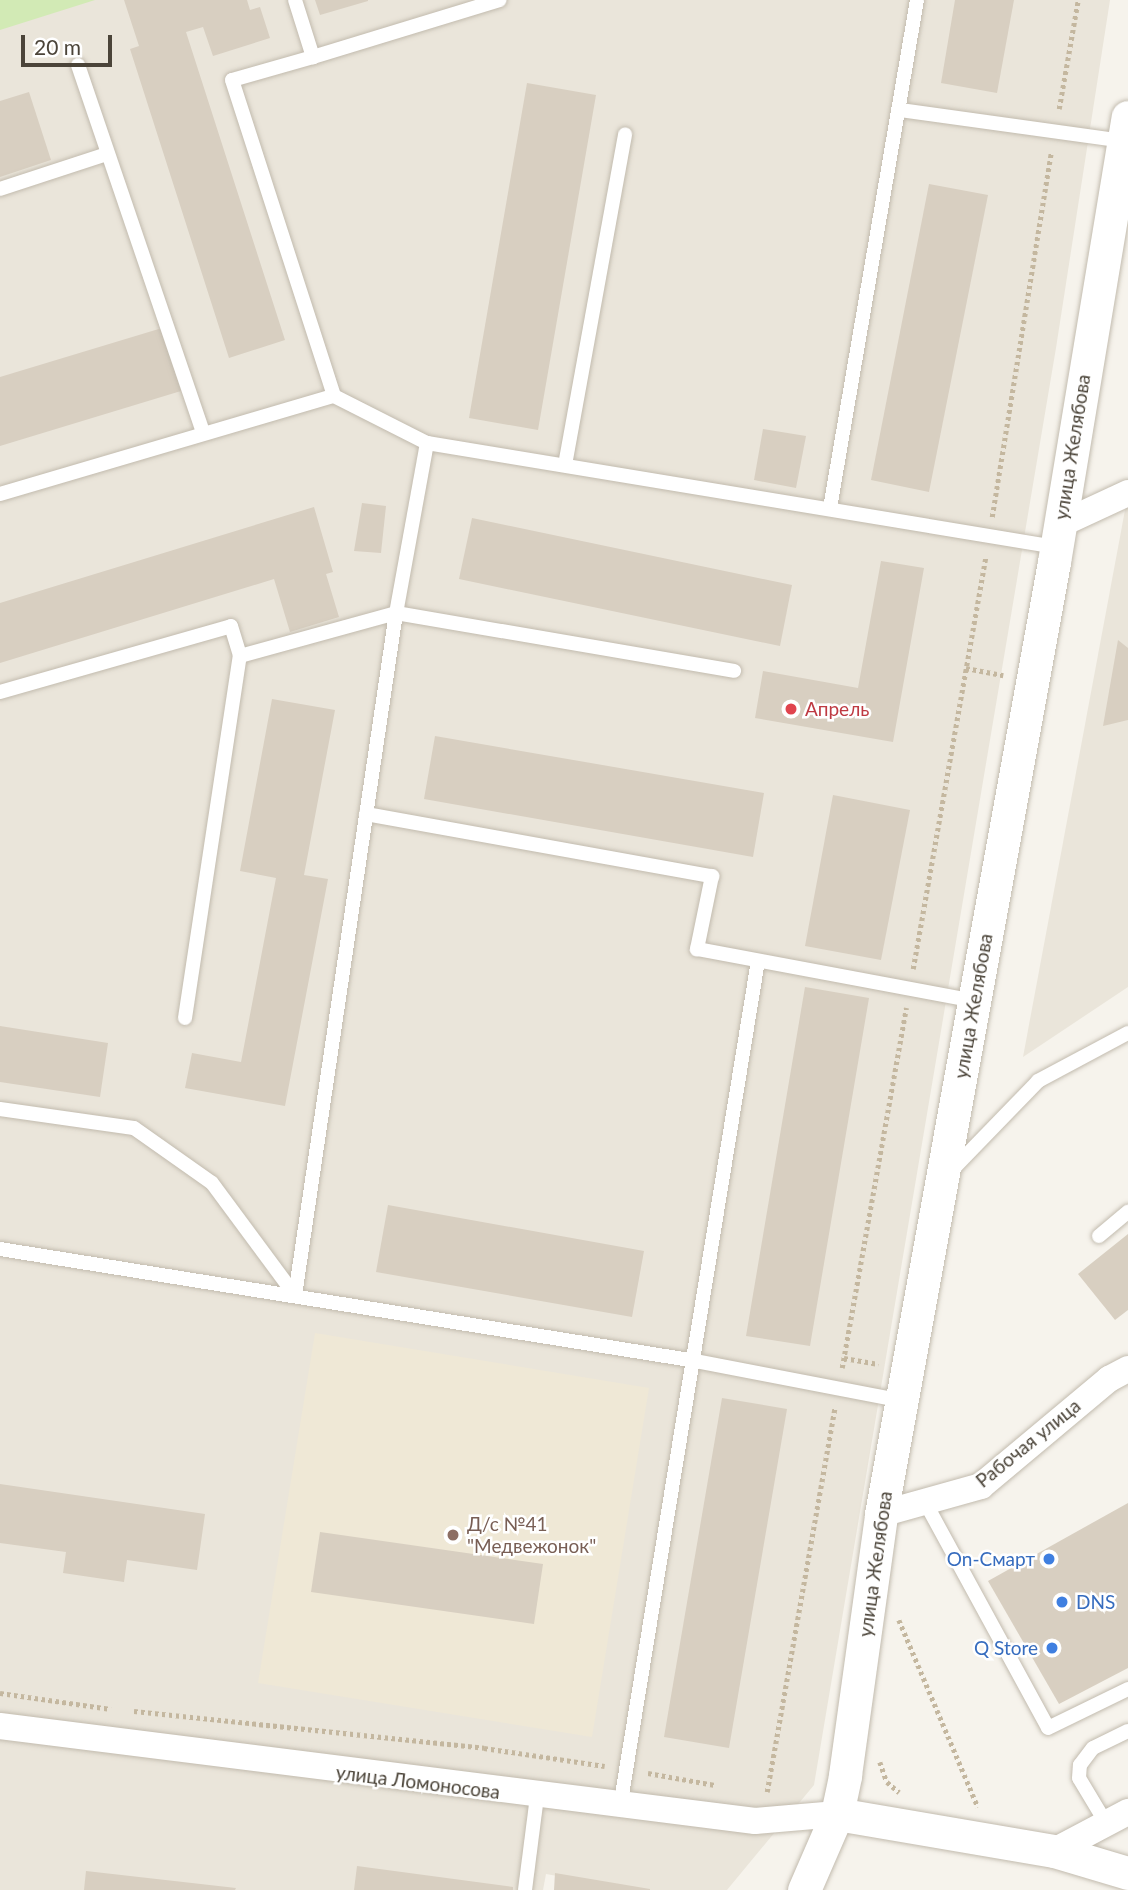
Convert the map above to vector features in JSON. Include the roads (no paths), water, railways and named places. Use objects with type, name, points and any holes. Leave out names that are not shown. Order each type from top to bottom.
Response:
[{"type":"street","name":"улица Желябова","points":[[805,1890],[837,1814],[881,1514],[1058,536],[1126,129]]},
{"type":"street","points":[[1058,536],[1128,492]]},
{"type":"street","name":"Рабочая улица","points":[[881,1514],[981,1486],[1099,1387],[1128,1369]]},
{"type":"street","name":"улица Ломоносова","points":[[0,1726],[620,1807],[755,1821],[837,1814]]},
{"type":"street","points":[[837,1814],[1054,1851],[1128,1873]]},
{"type":"street","points":[[1054,1851],[1117,1818]]},
{"type":"lane","points":[[295,0],[313,57]]},
{"type":"lane","points":[[334,396],[232,80],[499,0]]},
{"type":"lane","points":[[830,508],[918,0]]},
{"type":"lane","points":[[78,65],[203,433]]},
{"type":"lane","points":[[900,110],[1055,131],[1126,129]]},
{"type":"lane","points":[[565,465],[625,134]]},
{"type":"lane","points":[[0,189],[107,154]]},
{"type":"lane","points":[[0,494],[334,396],[427,443],[989,536],[1058,536]]},
{"type":"lane","points":[[295,1295],[396,613],[427,443]]},
{"type":"lane","points":[[240,656],[396,613],[734,671]]},
{"type":"lane","points":[[0,692],[231,626],[240,656],[185,1018]]},
{"type":"lane","points":[[366,814],[712,876],[697,950],[974,1001]]},
{"type":"lane","points":[[620,1807],[690,1360],[758,961]]},
{"type":"lane","points":[[943,1178],[1038,1082],[1128,1033]]},
{"type":"lane","points":[[0,1109],[134,1128],[212,1183],[295,1295]]},
{"type":"lane","points":[[1099,1236],[1128,1212]]},
{"type":"lane","points":[[0,1249],[690,1360],[902,1401]]},
{"type":"lane","points":[[925,1502],[1048,1728],[1128,1689]]},
{"type":"lane","points":[[1117,1818],[1079,1778],[1080,1765],[1093,1748],[1128,1731]]},
{"type":"lane","points":[[526,1890],[537,1796]]},
{"type":"place","name":"Апрель","points":[[791,709]]},
{"type":"place","name":"Д/с №41 \"Медвежонок\"","points":[[453,1535]]},
{"type":"place","name":"On-Смарт","points":[[1049,1559]]},
{"type":"place","name":"DNS","points":[[1062,1602]]},
{"type":"place","name":"Q Store","points":[[1052,1648]]}]
